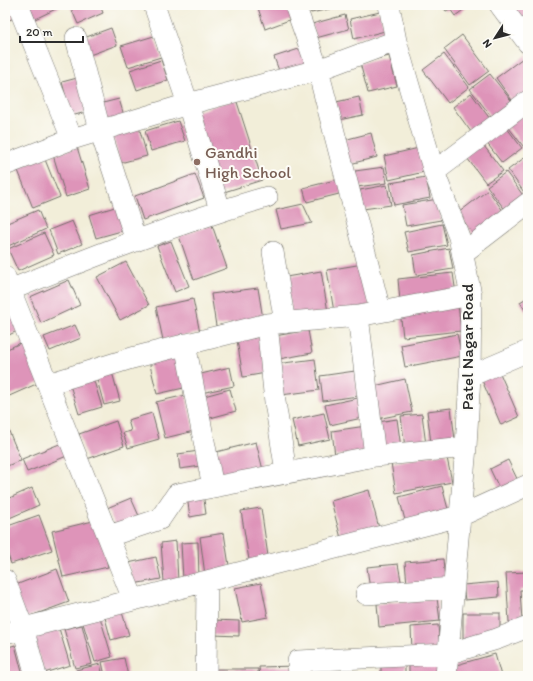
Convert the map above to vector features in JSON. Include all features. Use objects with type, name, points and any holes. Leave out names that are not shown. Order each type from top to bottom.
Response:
[{"type":"street","points":[[18,5],[72,139]]},
{"type":"street","points":[[154,5],[188,104],[220,210]]},
{"type":"street","points":[[295,5],[318,70],[380,310]]},
{"type":"street","name":"Patel Nagar Road","points":[[389,5],[396,41],[434,172],[459,237],[471,295],[470,376],[466,447],[446,676]]},
{"type":"street","points":[[500,5],[528,43]]},
{"type":"street","points":[[76,38],[100,130],[136,241]]},
{"type":"street","points":[[5,165],[72,139],[100,130],[188,104],[318,70],[396,41]]},
{"type":"street","points":[[434,172],[528,101]]},
{"type":"street","points":[[133,599],[48,384],[7,287],[220,210],[267,197]]},
{"type":"street","points":[[463,253],[528,203]]},
{"type":"street","points":[[274,252],[276,324],[275,402],[286,472]]},
{"type":"street","points":[[48,384],[185,344],[276,324],[358,316],[380,310],[471,295]]},
{"type":"street","points":[[358,316],[376,456]]},
{"type":"street","points":[[185,344],[213,487]]},
{"type":"street","points":[[470,376],[528,352]]},
{"type":"street","points":[[109,536],[160,519],[177,494],[376,456],[466,447]]},
{"type":"street","points":[[14,631],[133,599],[207,582],[460,516],[528,485]]},
{"type":"street","points":[[5,580],[14,631],[36,676]]},
{"type":"street","points":[[206,676],[207,582]]},
{"type":"street","points":[[366,594],[453,588]]},
{"type":"street","points":[[299,676],[298,661],[447,654],[497,639],[528,627]]},
{"type":"building","points":[[5,5],[8,5],[14,18],[5,22]]},
{"type":"building","points":[[29,5],[64,5],[35,19]]},
{"type":"building","points":[[100,5],[103,13],[78,24],[70,6]]},
{"type":"building","points":[[267,5],[287,5],[292,19],[265,29],[258,8]]},
{"type":"building","points":[[309,5],[343,5],[343,6],[311,13]]},
{"type":"building","points":[[441,5],[470,5],[455,16],[450,9],[446,11]]},
{"type":"building","points":[[520,5],[528,5],[528,26],[514,10]]},
{"type":"building","points":[[380,12],[385,31],[354,39],[350,19]]},
{"type":"building","points":[[345,15],[349,29],[316,38],[312,24]]},
{"type":"building","points":[[111,28],[117,45],[87,56],[81,39]]},
{"type":"building","points":[[462,35],[489,71],[470,85],[444,49]]},
{"type":"building","points":[[154,36],[161,57],[128,67],[121,46]]},
{"type":"building","points":[[302,48],[309,67],[281,76],[274,57]]},
{"type":"building","points":[[444,54],[469,87],[448,103],[423,70]]},
{"type":"building","points":[[527,55],[528,92],[514,103],[496,78]]},
{"type":"building","points":[[389,56],[397,86],[368,93],[360,63]]},
{"type":"building","points":[[161,60],[168,80],[137,90],[130,70]]},
{"type":"building","points":[[490,74],[514,104],[494,120],[470,89]]},
{"type":"building","points":[[81,77],[90,111],[71,116],[62,82]]},
{"type":"building","points":[[471,93],[493,123],[474,136],[453,107]]},
{"type":"building","points":[[359,97],[363,115],[339,120],[336,102]]},
{"type":"building","points":[[119,99],[125,119],[104,125],[99,104]]},
{"type":"building","points":[[236,99],[262,180],[221,193],[195,112]]},
{"type":"building","points":[[528,114],[528,150],[527,151],[505,123]]},
{"type":"building","points":[[178,121],[185,141],[151,151],[145,131]]},
{"type":"building","points":[[503,123],[522,148],[502,163],[483,138]]},
{"type":"building","points":[[139,127],[147,156],[120,163],[112,134]]},
{"type":"building","points":[[371,133],[377,157],[346,165],[340,141]]},
{"type":"building","points":[[481,142],[503,171],[486,183],[464,154]]},
{"type":"building","points":[[77,147],[90,189],[66,197],[53,155]]},
{"type":"building","points":[[419,148],[424,172],[389,180],[384,156]]},
{"type":"building","points":[[528,155],[528,194],[526,195],[508,170]]},
{"type":"building","points":[[44,157],[60,197],[33,208],[17,168]]},
{"type":"building","points":[[384,167],[387,183],[357,187],[355,171]]},
{"type":"building","points":[[506,172],[525,198],[506,211],[487,186]]},
{"type":"building","points":[[195,174],[204,198],[143,220],[135,196]]},
{"type":"building","points":[[426,177],[430,198],[394,205],[390,183]]},
{"type":"building","points":[[339,179],[343,193],[307,202],[303,188]]},
{"type":"building","points":[[387,185],[391,205],[363,209],[360,190]]},
{"type":"building","points":[[488,190],[506,215],[476,238],[458,213]]},
{"type":"building","points":[[438,199],[441,220],[406,226],[402,205]]},
{"type":"building","points":[[303,204],[312,223],[281,229],[276,210]]},
{"type":"building","points":[[118,206],[125,230],[96,238],[89,215]]},
{"type":"building","points":[[38,210],[46,229],[6,247],[5,224]]},
{"type":"building","points":[[72,221],[82,244],[58,254],[49,230]]},
{"type":"building","points":[[442,224],[447,245],[409,252],[404,232]]},
{"type":"building","points":[[212,225],[227,268],[194,280],[179,236]]},
{"type":"building","points":[[44,233],[54,255],[18,271],[8,249]]},
{"type":"building","points":[[171,241],[189,286],[175,292],[157,246]]},
{"type":"building","points":[[449,248],[453,269],[416,275],[413,255]]},
{"type":"building","points":[[126,262],[149,305],[120,320],[97,277]]},
{"type":"building","points":[[363,264],[370,307],[334,312],[327,270]]},
{"type":"building","points":[[321,271],[328,312],[292,317],[286,277]]},
{"type":"building","points":[[453,273],[456,294],[400,301],[398,279]]},
{"type":"building","points":[[69,280],[80,305],[41,323],[30,297]]},
{"type":"building","points":[[258,288],[263,319],[216,326],[211,294]]},
{"type":"building","points":[[528,297],[528,315],[520,302]]},
{"type":"building","points":[[193,299],[200,333],[163,340],[156,307]]},
{"type":"building","points":[[5,302],[25,327],[5,337]]},
{"type":"building","points":[[458,304],[461,331],[403,337],[400,310]]},
{"type":"building","points":[[75,325],[81,338],[50,351],[44,337]]},
{"type":"building","points":[[308,330],[312,353],[279,359],[275,336]]},
{"type":"building","points":[[457,334],[462,356],[405,367],[401,345]]},
{"type":"building","points":[[260,336],[266,373],[243,377],[237,340]]},
{"type":"building","points":[[25,341],[43,381],[7,397],[5,393],[5,350]]},
{"type":"building","points":[[181,354],[188,387],[157,394],[149,361]]},
{"type":"building","points":[[315,359],[319,390],[281,395],[276,364]]},
{"type":"building","points":[[230,367],[234,386],[201,393],[197,375]]},
{"type":"building","points":[[355,371],[358,396],[323,401],[320,376]]},
{"type":"building","points":[[499,371],[519,417],[501,425],[481,378]]},
{"type":"building","points":[[112,372],[120,401],[104,405],[96,376]]},
{"type":"building","points":[[93,378],[102,407],[79,414],[70,385]]},
{"type":"building","points":[[405,379],[412,412],[377,419],[370,387]]},
{"type":"building","points":[[230,389],[236,411],[203,420],[197,398]]},
{"type":"building","points":[[186,395],[194,431],[165,438],[156,402]]},
{"type":"building","points":[[358,398],[362,418],[330,425],[325,405]]},
{"type":"building","points":[[451,408],[455,440],[431,443],[427,411]]},
{"type":"building","points":[[152,413],[159,439],[128,448],[123,433],[131,431],[128,420]]},
{"type":"building","points":[[324,413],[330,439],[298,446],[292,420]]},
{"type":"building","points":[[422,414],[426,445],[405,448],[401,416]]},
{"type":"building","points":[[397,419],[401,448],[382,451],[378,422]]},
{"type":"building","points":[[116,421],[124,446],[87,459],[79,434]]},
{"type":"building","points":[[366,426],[370,451],[335,456],[332,431]]},
{"type":"building","points":[[8,429],[21,460],[5,467],[5,430]]},
{"type":"building","points":[[67,441],[72,454],[27,472],[22,459]]},
{"type":"building","points":[[256,442],[263,470],[219,481],[212,453]]},
{"type":"building","points":[[199,451],[201,466],[180,469],[178,454]]},
{"type":"building","points":[[446,453],[452,482],[396,493],[391,463]]},
{"type":"building","points":[[508,460],[520,485],[502,494],[490,469]]},
{"type":"building","points":[[442,486],[449,513],[406,524],[399,497]]},
{"type":"building","points":[[32,488],[39,505],[5,520],[5,500]]},
{"type":"building","points":[[369,490],[380,532],[342,542],[331,501]]},
{"type":"building","points":[[203,493],[206,514],[190,517],[187,496]]},
{"type":"building","points":[[131,498],[139,516],[116,527],[107,508]]},
{"type":"building","points":[[261,508],[269,563],[250,566],[241,511]]},
{"type":"building","points":[[39,515],[52,550],[11,564],[5,546],[5,527]]},
{"type":"building","points":[[97,520],[108,567],[63,577],[52,531]]},
{"type":"building","points":[[224,533],[230,572],[205,575],[200,537]]},
{"type":"building","points":[[176,541],[178,581],[164,582],[161,543]]},
{"type":"building","points":[[198,542],[199,580],[183,580],[181,543]]},
{"type":"building","points":[[156,557],[161,579],[133,584],[128,563]]},
{"type":"building","points":[[443,559],[445,581],[407,584],[405,562]]},
{"type":"building","points":[[398,564],[402,586],[370,590],[367,567]]},
{"type":"building","points":[[57,569],[69,602],[25,618],[13,586]]},
{"type":"building","points":[[528,572],[528,590],[520,590],[522,621],[509,622],[506,573]]},
{"type":"building","points":[[498,582],[499,597],[465,600],[463,585]]},
{"type":"building","points":[[261,583],[268,617],[242,622],[235,588]]},
{"type":"building","points":[[437,598],[440,621],[379,627],[377,604]]},
{"type":"building","points":[[5,608],[10,622],[5,624]]},
{"type":"building","points":[[121,609],[129,635],[111,640],[104,614]]},
{"type":"building","points":[[463,613],[500,613],[500,634],[463,644]]},
{"type":"building","points":[[99,614],[112,657],[95,662],[82,620]]},
{"type":"building","points":[[213,620],[239,621],[239,636],[213,635]]},
{"type":"building","points":[[58,625],[70,665],[44,673],[32,633]]},
{"type":"building","points":[[82,625],[92,664],[75,668],[64,629]]},
{"type":"building","points":[[438,625],[440,649],[412,651],[411,627]]},
{"type":"building","points":[[15,645],[23,676],[5,676],[5,648]]},
{"type":"building","points":[[495,654],[501,676],[455,676],[453,666]]},
{"type":"building","points":[[124,658],[128,676],[105,676],[102,662]]},
{"type":"building","points":[[409,661],[438,661],[439,676],[409,676]]},
{"type":"building","points":[[381,662],[405,662],[405,676],[381,676]]},
{"type":"building","points":[[100,664],[103,676],[77,676],[76,670]]},
{"type":"building","points":[[297,666],[297,676],[260,676],[259,667]]},
{"type":"building","points":[[212,669],[258,669],[258,676],[212,676]]},
{"type":"place","name":"Gandhi High School","points":[[197,162]]}]
